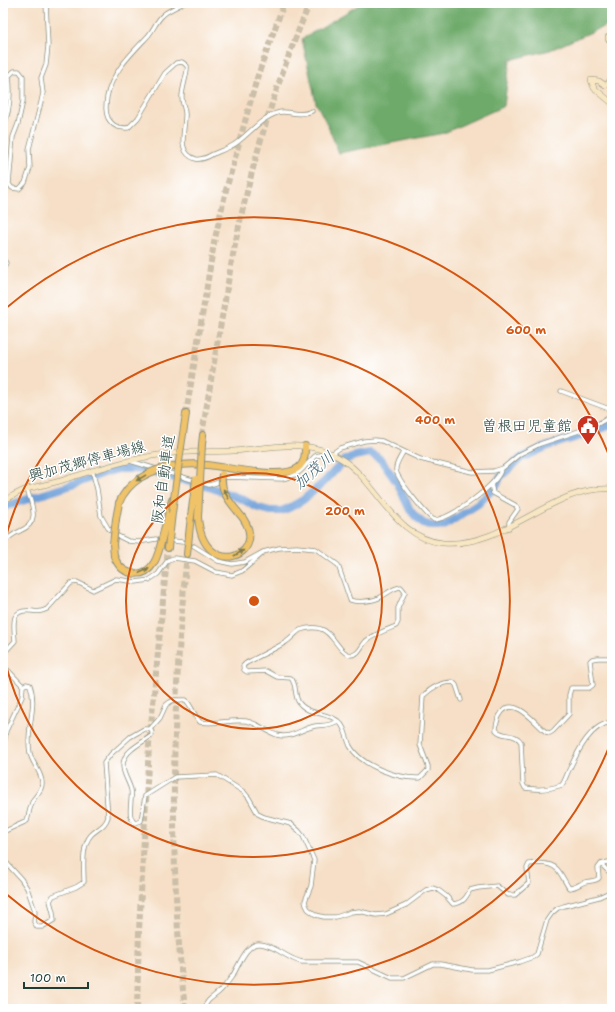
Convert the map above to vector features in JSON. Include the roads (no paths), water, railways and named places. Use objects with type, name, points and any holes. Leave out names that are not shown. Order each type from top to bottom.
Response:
[{"type":"highway","name":"阪和自動車道","points":[[168,548],[170,512],[175,491],[186,414]]},
{"type":"highway","points":[[186,554],[203,435]]},
{"type":"highway","points":[[202,444],[198,518],[201,534],[208,547],[218,555],[230,557],[238,555],[245,550],[248,546],[250,537],[248,524],[224,492],[221,482],[222,474],[226,467]]},
{"type":"highway","points":[[170,512],[158,556],[154,564],[149,569],[139,574],[129,573],[120,567],[114,556],[113,544],[116,520],[120,503],[125,491],[139,479],[154,471],[172,466],[195,464],[268,473],[289,472],[298,468],[302,463],[305,458],[306,446]]},
{"type":"main road","points":[[612,36],[608,37],[608,39],[612,40],[612,46]]},
{"type":"main road","points":[[612,76],[606,85],[600,81],[590,80],[594,88],[612,103]]},
{"type":"main road","name":"興加茂郷停車場線","points":[[3,501],[27,489],[66,480],[92,471],[130,461],[172,453],[234,451],[278,446],[306,446],[332,453],[350,464],[403,525],[411,532],[425,539],[442,543],[460,543],[488,536],[508,528],[578,494],[597,489],[612,489]]},
{"type":"street","points":[[3,126],[7,117],[10,102],[9,76],[14,71],[19,71],[23,76],[23,101],[18,124],[13,137],[9,184],[12,188],[19,189],[25,183],[30,168],[29,149],[43,93],[41,78],[46,65],[48,46],[46,3]]},
{"type":"street","points":[[184,3],[163,15],[148,36],[128,56],[117,72],[111,82],[106,104],[107,115],[111,124],[119,128],[128,128],[138,118],[165,73],[176,63],[182,62],[188,71],[184,79],[182,99],[185,115],[182,138],[183,145],[190,156],[197,159],[204,159],[235,144],[258,124],[277,112],[299,115],[312,110]]},
{"type":"street","points":[[3,259],[6,263],[3,269]]},
{"type":"street","points":[[561,391],[612,410]]},
{"type":"street","points":[[404,452],[396,467],[396,471],[406,488],[426,514],[434,520],[448,516],[460,509],[491,484],[501,470],[520,454],[552,439],[598,424],[612,416]]},
{"type":"street","points":[[130,461],[213,484],[226,477],[277,479],[290,477],[302,470],[315,456],[320,455],[327,457],[340,448],[371,440],[382,441],[420,459],[469,471],[488,472],[501,470]]},
{"type":"street","points":[[92,471],[96,482],[101,516],[111,532],[120,538],[132,541],[156,539]]},
{"type":"street","points":[[491,484],[493,493],[514,505],[518,509],[509,522],[508,528]]},
{"type":"street","points":[[3,545],[10,536],[28,527],[32,520],[33,510],[27,489]]},
{"type":"street","points":[[174,541],[182,542]]},
{"type":"street","points":[[194,546],[212,558],[228,564],[245,562],[266,551],[285,548],[316,549],[338,565],[348,597],[354,602],[378,598],[395,587],[401,587],[404,590],[405,592],[398,608],[398,622],[396,626],[382,631],[368,640],[355,654],[349,655],[344,652],[326,631],[321,628],[308,628],[299,631],[290,639],[246,662],[243,666],[244,670],[247,672],[266,671],[277,677],[291,678],[294,682],[298,701],[308,710],[338,721],[343,726],[346,738],[351,748],[366,762],[385,772],[410,779],[420,778],[428,770],[428,766],[420,745],[423,696],[442,684],[453,682],[456,685],[461,700]]},
{"type":"street","points":[[3,654],[15,642],[15,617],[17,613],[20,610],[42,612],[53,603],[71,583],[77,582],[93,590],[114,579],[132,582],[146,581],[158,574],[167,561],[174,558],[195,561],[216,572],[232,575],[239,573],[248,567],[266,551]]},
{"type":"street","points":[[612,658],[598,658],[590,661],[593,685],[589,688],[571,688],[569,695],[569,714],[553,731],[546,732],[527,714],[517,707],[506,708],[502,712],[498,718],[496,730],[500,734],[513,735],[519,738],[521,742],[523,784],[525,788],[549,788],[562,785],[582,745],[601,724],[605,722],[612,722]]},
{"type":"street","points":[[3,665],[22,686],[22,697],[6,731],[3,751]]},
{"type":"street","points":[[3,832],[27,821],[34,799],[42,787],[41,776],[30,754],[28,737],[33,703],[32,691],[30,685],[26,684],[22,686]]},
{"type":"street","points":[[3,859],[27,888],[35,911],[34,922],[37,927],[42,927],[54,920],[50,901],[53,896],[76,887],[84,882],[83,856],[88,838],[106,823],[108,817],[104,763],[110,754],[130,737],[144,729],[150,729],[160,718],[166,705],[174,700],[186,700],[191,705],[196,718],[200,722],[246,721],[260,725],[268,732],[282,736],[292,735],[314,726],[328,726],[338,721]]},
{"type":"street","points":[[150,729],[152,735],[130,751],[124,759],[124,770],[131,791],[131,817],[133,821],[135,823],[141,820],[145,796],[175,777],[217,775],[244,792],[258,814],[291,824],[303,836],[314,860],[311,886],[305,901],[306,905],[308,909],[324,917],[336,917],[358,911],[376,915],[386,914],[402,908],[426,890],[434,888],[446,896],[453,904],[458,904],[465,899],[470,890],[478,888],[497,886],[508,895],[515,895],[529,884],[527,868],[529,864],[542,863],[556,868],[569,888],[574,888],[599,878],[598,868],[601,864],[612,861]]},
{"type":"street","points":[[601,864],[612,875]]},
{"type":"street","points":[[204,1009],[208,1000],[222,990],[250,947],[255,944],[262,944],[295,961],[358,962],[392,978],[404,978],[433,964],[441,964],[472,970],[488,970],[519,962],[537,954],[547,920],[558,908],[599,897],[612,891]]},
{"type":"waterway","name":"加茂川","points":[[3,507],[104,473],[118,469],[129,469],[144,470],[212,488],[242,499],[256,507],[270,511],[281,511],[303,500],[324,482],[345,460],[370,453],[381,460],[398,484],[410,510],[416,517],[423,523],[431,526],[444,526],[478,504],[497,485],[500,477],[521,458],[548,446],[594,432],[612,424]]},
{"type":"tunnel","points":[[186,414],[214,243],[226,190],[257,78],[284,3]]},
{"type":"tunnel","points":[[202,435],[231,264],[246,196],[274,98],[300,26],[310,3]]},
{"type":"tunnel","points":[[137,1009],[139,930],[149,746],[168,548]]},
{"type":"tunnel","points":[[185,1009],[176,895],[174,782],[178,668],[187,554]]},
{"type":"place","name":"曽根田児童館","points":[[588,446]]}]
